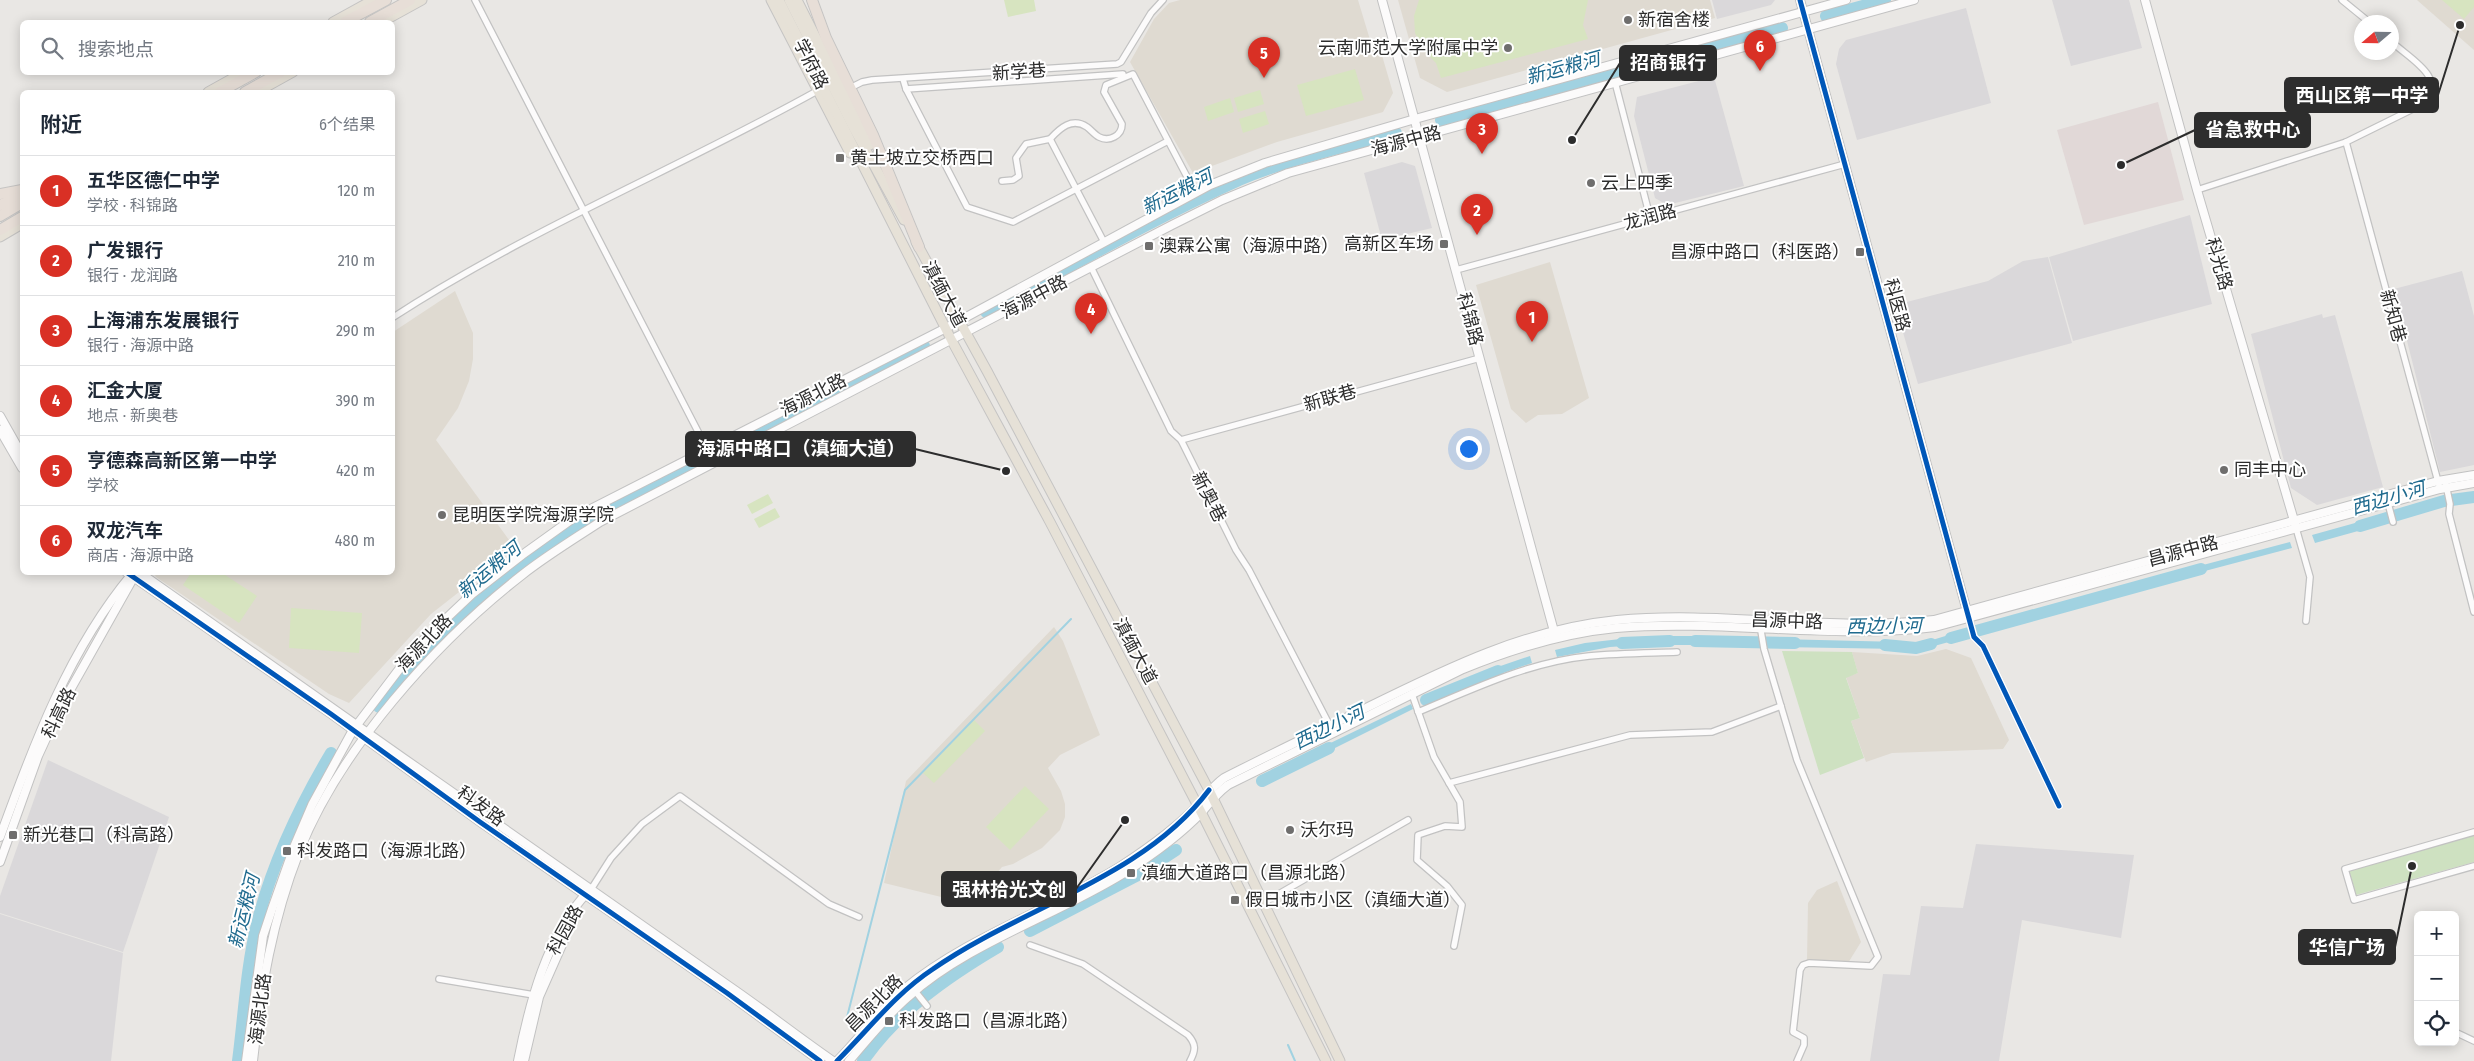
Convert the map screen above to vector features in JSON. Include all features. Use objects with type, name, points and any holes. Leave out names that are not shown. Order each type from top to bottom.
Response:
[{"type":"highway","points":[[349,20],[386,0]]},
{"type":"highway","points":[[374,20],[410,0]]},
{"type":"highway","points":[[812,0],[847,89],[881,152],[918,247]]},
{"type":"highway","points":[[224,90],[251,75]]},
{"type":"highway","points":[[249,90],[276,75]]},
{"type":"highway","points":[[0,194],[20,190]]},
{"type":"highway","points":[[0,204],[20,197]]},
{"type":"highway","points":[[0,217],[20,205]]},
{"type":"highway","points":[[0,217],[20,211]]},
{"type":"highway","points":[[0,230],[20,218]]},
{"type":"main road","points":[[337,20],[373,0]]},
{"type":"main road","points":[[386,20],[422,0]]},
{"type":"main road","name":"滇缅大道","points":[[771,0],[837,130],[908,253]]},
{"type":"main road","name":"学府路","points":[[779,0],[847,125]]},
{"type":"main road","name":"学府路","points":[[789,0],[847,125]]},
{"type":"main road","points":[[797,0],[847,89]]},
{"type":"main road","name":"科锦路","points":[[1382,0],[1556,639]]},
{"type":"main road","name":"科医路","points":[[1800,0],[1967,614]]},
{"type":"main road","name":"海源中路","points":[[946,328],[1195,192],[1265,163],[1415,119],[1846,0]]},
{"type":"main road","name":"海源中路","points":[[952,341],[1091,267],[1252,186],[1288,173],[1807,28],[1914,0]]},
{"type":"main road","name":"科光路","points":[[2145,0],[2197,190],[2295,524]]},
{"type":"main road","points":[[212,90],[239,75]]},
{"type":"main road","points":[[262,90],[288,75]]},
{"type":"main road","name":"滇缅大道","points":[[847,125],[987,370],[1211,794],[1340,1061]]},
{"type":"main road","name":"滇缅大道","points":[[847,125],[952,341],[1050,522],[1199,809],[1326,1061]]},
{"type":"main road","points":[[0,209],[20,197]]},
{"type":"main road","points":[[0,237],[20,225]]},
{"type":"main road","name":"海源北路","points":[[246,1061],[263,936],[294,847],[308,814],[355,727],[416,647],[472,594],[575,517],[946,328]]},
{"type":"main road","name":"海源北路","points":[[253,1061],[266,961],[299,851],[319,810],[365,734],[438,651],[481,609],[522,574],[600,522],[952,341]]},
{"type":"main road","points":[[0,416],[20,451]]},
{"type":"main road","points":[[0,430],[20,465]]},
{"type":"main road","name":"昌源中路","points":[[1211,794],[1489,658],[1556,639],[1615,628],[1904,623],[1934,620],[1967,614],[2474,475]]},
{"type":"main road","name":"昌源中路","points":[[2295,524],[2389,505],[2443,484],[2474,483]]},
{"type":"main road","name":"科高路","points":[[0,837],[30,752],[53,704],[83,647],[133,575]]},
{"type":"main road","name":"科高路","points":[[0,862],[38,756],[60,708],[133,575]]},
{"type":"main road","name":"科发路","points":[[135,575],[365,734],[820,1061]]},
{"type":"main road","name":"昌源中路","points":[[1211,794],[1224,778],[1460,662],[1524,638],[1554,630],[1636,619],[1760,625]]},
{"type":"main road","name":"昌源北路","points":[[849,1061],[873,1032],[916,993],[964,958],[1123,873],[1158,850],[1199,809],[1211,794]]},
{"type":"main road","name":"昌源北路","points":[[837,1061],[903,990],[933,968],[961,951],[1119,867],[1199,809]]},
{"type":"main road","name":"科发路","points":[[588,895],[731,988],[833,1061]]},
{"type":"main road","name":"科园路","points":[[518,1061],[534,995],[562,930],[588,895]]},
{"type":"main road","name":"科园路","points":[[524,1061],[532,1019],[548,973],[570,925],[588,895]]},
{"type":"street","points":[[475,0],[707,449]]},
{"type":"street","points":[[1124,76],[1117,64],[1121,62],[1151,13],[1164,0]]},
{"type":"street","points":[[2342,0],[2360,15]]},
{"type":"street","points":[[2197,190],[2346,142],[2425,103],[2431,96],[2434,86],[2429,75],[2399,48]]},
{"type":"street","name":"新学巷","points":[[847,89],[862,82],[872,80],[1117,64]]},
{"type":"street","points":[[906,89],[1133,74],[1195,192]]},
{"type":"street","points":[[1002,181],[1013,180],[1019,176],[1016,158],[1026,144],[1050,139],[1062,127],[1075,124],[1086,126],[1100,138],[1109,139],[1117,136],[1122,130],[1122,124],[1104,92],[1106,85],[1124,76]]},
{"type":"street","points":[[903,79],[906,89],[967,207],[1013,222],[1168,141]]},
{"type":"street","points":[[1615,82],[1650,217]]},
{"type":"street","points":[[395,316],[450,283],[584,211],[817,91]]},
{"type":"street","points":[[1050,139],[1104,242]]},
{"type":"street","name":"新知巷","points":[[2346,142],[2450,504],[2449,514],[2474,612]]},
{"type":"street","name":"龙润路","points":[[1456,270],[1845,164]]},
{"type":"street","name":"新奥巷","points":[[1091,267],[1171,431],[1181,440],[1236,550],[1249,570],[1330,726]]},
{"type":"street","name":"新联巷","points":[[1181,440],[1480,358]]},
{"type":"street","points":[[2389,505],[2394,522]]},
{"type":"street","points":[[2295,524],[2311,586],[2306,621]]},
{"type":"street","points":[[1967,614],[1974,637],[1983,646],[2059,806]]},
{"type":"street","points":[[1760,625],[1764,649],[1802,772],[1878,957],[1871,966],[1809,963],[1803,965],[1800,970],[1793,1032],[1804,1038],[1804,1045],[1797,1061]]},
{"type":"street","points":[[1418,712],[1480,686],[1542,665],[1588,656],[1677,652]]},
{"type":"street","points":[[1412,694],[1434,757],[1460,802],[1462,827],[1445,826],[1418,835],[1416,860],[1447,886],[1462,905],[1454,946]]},
{"type":"street","points":[[1449,783],[1630,735],[1712,732],[1781,706]]},
{"type":"street","points":[[588,895],[611,858],[642,824],[680,796],[829,904],[859,917]]},
{"type":"street","points":[[1263,903],[1408,820]]},
{"type":"street","points":[[2474,832],[2345,869],[2354,900],[2474,866]]},
{"type":"street","points":[[1030,945],[1083,964],[1188,1035],[1194,1043],[1195,1049],[1190,1061]]},
{"type":"street","points":[[439,979],[534,995]]},
{"type":"street","points":[[916,993],[926,1005]]},
{"type":"street","points":[[2459,1034],[2474,1041]]},
{"type":"shaded area","points":[[1180,0],[1358,0],[1371,43],[1381,52],[1393,93],[1383,112],[1277,142],[1193,173],[1130,62],[1154,19],[1169,3]]},
{"type":"shaded area","name":"云南师范大学附属中学","points":[[1398,0],[1710,0],[1715,18],[1447,92],[1420,78]]},
{"type":"shaded area","points":[[1712,0],[1775,0],[1771,5],[1717,19]]},
{"type":"shaded area","points":[[2052,0],[2129,0],[2142,48],[2071,66]]},
{"type":"shaded area","points":[[2417,0],[2474,0],[2474,50]]},
{"type":"shaded area","points":[[1966,8],[1991,103],[1857,140],[1836,64],[1839,49],[1846,40]]},
{"type":"shaded area","points":[[1714,77],[1744,186],[1667,205],[1655,198],[1634,116],[1637,97]]},
{"type":"shaded area","points":[[2158,102],[2184,200],[2084,225],[2057,130]]},
{"type":"shaded area","points":[[1402,162],[1415,166],[1432,228],[1382,240],[1364,173]]},
{"type":"shaded area","points":[[2190,215],[2212,304],[2073,341],[2049,257]]},
{"type":"shaded area","points":[[2048,257],[2072,343],[1918,384],[1895,305],[1988,281],[2023,261]]},
{"type":"shaded area","points":[[1550,262],[1589,398],[1562,414],[1538,415],[1526,423],[1511,409],[1476,285]]},
{"type":"shaded area","points":[[2462,271],[2474,316],[2474,465],[2440,472],[2394,289]]},
{"type":"shaded area","name":"昆明医学院海源学院","points":[[455,291],[473,333],[473,359],[469,381],[458,408],[436,440],[515,548],[431,614],[349,703],[329,694],[155,575],[395,575],[395,331]]},
{"type":"shaded area","points":[[2322,314],[2323,318],[2335,315],[2383,487],[2317,505],[2291,488],[2251,334]]},
{"type":"shaded area","points":[[1054,627],[1063,641],[1100,735],[1060,755],[1048,768],[1061,791],[1065,804],[1065,817],[1060,830],[1042,848],[1013,864],[1002,867],[989,882],[978,906],[884,883],[906,781]]},
{"type":"shaded area","points":[[1946,649],[1971,658],[2009,740],[2003,749],[1892,753],[1866,762],[1851,721],[1860,718],[1846,677],[1858,673],[1852,652],[1917,656]]},
{"type":"shaded area","points":[[48,760],[169,817],[123,952],[0,913],[0,896]]},
{"type":"shaded area","points":[[1976,844],[2134,855],[2121,938],[2022,920],[1999,1061],[1870,1061],[1883,974],[1910,975],[1921,906],[1963,908]]},
{"type":"shaded area","points":[[1837,881],[1861,942],[1848,963],[1807,960],[1808,903],[1817,890]]},
{"type":"shaded area","points":[[0,914],[123,953],[111,1061],[0,1061]]},
{"type":"green space","points":[[1004,0],[1034,0],[1036,11],[1008,17]]},
{"type":"green space","points":[[1419,0],[1588,0],[1583,25],[1588,39],[1441,78],[1436,63],[1424,51],[1415,33],[1414,16]]},
{"type":"green space","points":[[2442,0],[2474,0],[2474,7],[2464,19]]},
{"type":"green space","points":[[1355,69],[1364,100],[1306,116],[1297,85]]},
{"type":"green space","points":[[1260,90],[1264,104],[1238,112],[1234,98]]},
{"type":"green space","points":[[1230,98],[1234,112],[1208,121],[1204,107]]},
{"type":"green space","points":[[1265,111],[1269,124],[1243,133],[1239,119]]},
{"type":"green space","points":[[768,494],[773,503],[752,514],[747,505]]},
{"type":"green space","points":[[775,508],[780,517],[759,528],[754,519]]},
{"type":"green space","points":[[190,575],[225,575],[257,596],[239,623],[183,585]]},
{"type":"green space","points":[[291,608],[362,613],[359,653],[289,648]]},
{"type":"green space","points":[[1782,651],[1852,652],[1858,673],[1846,678],[1860,718],[1851,721],[1864,758],[1820,775]]},
{"type":"green space","points":[[974,720],[985,731],[934,783],[923,773]]},
{"type":"green space","points":[[1025,786],[1049,809],[1010,850],[986,827]]},
{"type":"green space","points":[[2474,835],[2474,862],[2356,895],[2349,870]]},
{"type":"water","points":[[2474,493],[2474,500],[2455,503],[2454,495]]},
{"type":"water","points":[[2444,497],[2444,505],[2401,517],[2399,510]]},
{"type":"water","points":[[2373,518],[2376,526],[2315,543],[2312,535]]},
{"type":"water","points":[[2290,542],[2292,548],[2186,576],[2184,570]]},
{"type":"water","points":[[2173,572],[2175,578],[2133,591],[2132,586]]},
{"type":"water","points":[[2123,586],[2125,593],[2087,604],[2086,597]]},
{"type":"water","points":[[2078,599],[2080,606],[2035,619],[2033,612]]},
{"type":"water","points":[[2026,613],[2028,621],[1980,634],[1977,627]]},
{"type":"water","points":[[1965,630],[1967,637],[1916,651],[1916,645]]},
{"type":"water","points":[[1654,636],[1711,636],[1711,645],[1655,645]]},
{"type":"water","points":[[1638,637],[1639,645],[1610,647],[1557,657],[1555,650],[1585,643]]},
{"type":"water","points":[[1724,637],[1747,638],[1750,647],[1724,646]]},
{"type":"water","points":[[1777,639],[1901,642],[1901,649],[1779,647]]},
{"type":"water","points":[[1530,656],[1532,663],[1483,680],[1480,673]]},
{"type":"water","points":[[1467,679],[1469,685],[1427,703],[1425,697]]},
{"type":"water","points":[[1411,704],[1413,709],[1317,757],[1314,751]]},
{"type":"water","points":[[1295,761],[1298,767],[1264,784],[1260,778]]},
{"type":"waterway","name":"新运粮河","points":[[1826,16],[1885,0]]},
{"type":"waterway","name":"新运粮河","points":[[1441,120],[1782,28]]},
{"type":"waterway","name":"新运粮河","points":[[986,312],[1143,227],[1239,180],[1336,148],[1396,133]]},
{"type":"waterway","points":[[724,450],[924,346]]},
{"type":"waterway","name":"新运粮河","points":[[379,707],[424,653],[491,591],[553,542],[597,515],[699,463]]},
{"type":"waterway","name":"西边小河","points":[[2360,526],[2444,501],[2474,497]]},
{"type":"waterway","name":"西边小河","points":[[1951,638],[2201,569]]},
{"type":"waterway","points":[[846,1021],[905,790],[1071,619]]},
{"type":"waterway","name":"西边小河","points":[[1622,643],[1670,641]]},
{"type":"waterway","name":"西边小河","points":[[1695,641],[1795,643]]},
{"type":"waterway","name":"西边小河","points":[[1885,645],[1916,648],[1931,644]]},
{"type":"waterway","name":"西边小河","points":[[1426,700],[1498,671]]},
{"type":"waterway","name":"西边小河","points":[[1262,781],[1329,748]]},
{"type":"waterway","name":"新运粮河","points":[[238,1061],[250,958],[263,901],[270,879],[297,815],[331,753]]},
{"type":"waterway","name":"西边小河","points":[[1030,931],[1138,875],[1176,850]]},
{"type":"waterway","name":"西边小河","points":[[863,1061],[876,1043],[907,1011],[942,983],[998,947]]},
{"type":"waterway","points":[[1288,1045],[1295,1061]]},
{"type":"cycle path","points":[[1800,0],[1974,637],[1983,646],[2059,806]]},
{"type":"cycle path","points":[[130,575],[331,714],[480,822],[727,993],[820,1061]]},
{"type":"cycle path","points":[[837,1061],[894,1001],[919,979],[967,947],[1079,890],[1150,847],[1182,820],[1209,790]]},
{"type":"place","name":"新宿舍楼","points":[[1628,20]]},
{"type":"place","name":"西山区第一中学","points":[[2460,25]]},
{"type":"place","name":"云南师范大学附属中学","points":[[1508,48]]},
{"type":"place","name":"双龙汽车","points":[[1760,71]]},
{"type":"place","name":"亨德森高新区第一中学","points":[[1264,78]]},
{"type":"place","name":"招商银行","points":[[1572,140]]},
{"type":"place","name":"上海浦东发展银行","points":[[1482,154]]},
{"type":"place","name":"黄土坡立交桥西口","points":[[840,158]]},
{"type":"place","name":"省急救中心","points":[[2121,165]]},
{"type":"place","name":"云上四季","points":[[1591,183]]},
{"type":"place","name":"广发银行","points":[[1477,235]]},
{"type":"place","name":"高新区车场","points":[[1444,244]]},
{"type":"place","name":"澳霖公寓（海源中路）","points":[[1149,246]]},
{"type":"place","name":"昌源中路口（科医路）","points":[[1860,252]]},
{"type":"place","name":"汇金大厦","points":[[1091,334]]},
{"type":"place","name":"五华区德仁中学","points":[[1532,342]]},
{"type":"place","name":"同丰中心","points":[[2224,470]]},
{"type":"place","name":"海源中路口（滇缅大道）","points":[[1006,471]]},
{"type":"place","name":"昆明医学院海源学院","points":[[442,515]]},
{"type":"place","name":"强林拾光文创","points":[[1125,820]]},
{"type":"place","name":"沃尔玛","points":[[1290,830]]},
{"type":"place","name":"新光巷口（科高路）","points":[[13,835]]},
{"type":"place","name":"科发路口（海源北路）","points":[[287,851]]},
{"type":"place","name":"华信广场","points":[[2412,866]]},
{"type":"place","name":"滇缅大道路口（昌源北路）","points":[[1131,873]]},
{"type":"place","name":"假日城市小区（滇缅大道）","points":[[1235,900]]},
{"type":"place","name":"科发路口（昌源北路）","points":[[889,1021]]}]
